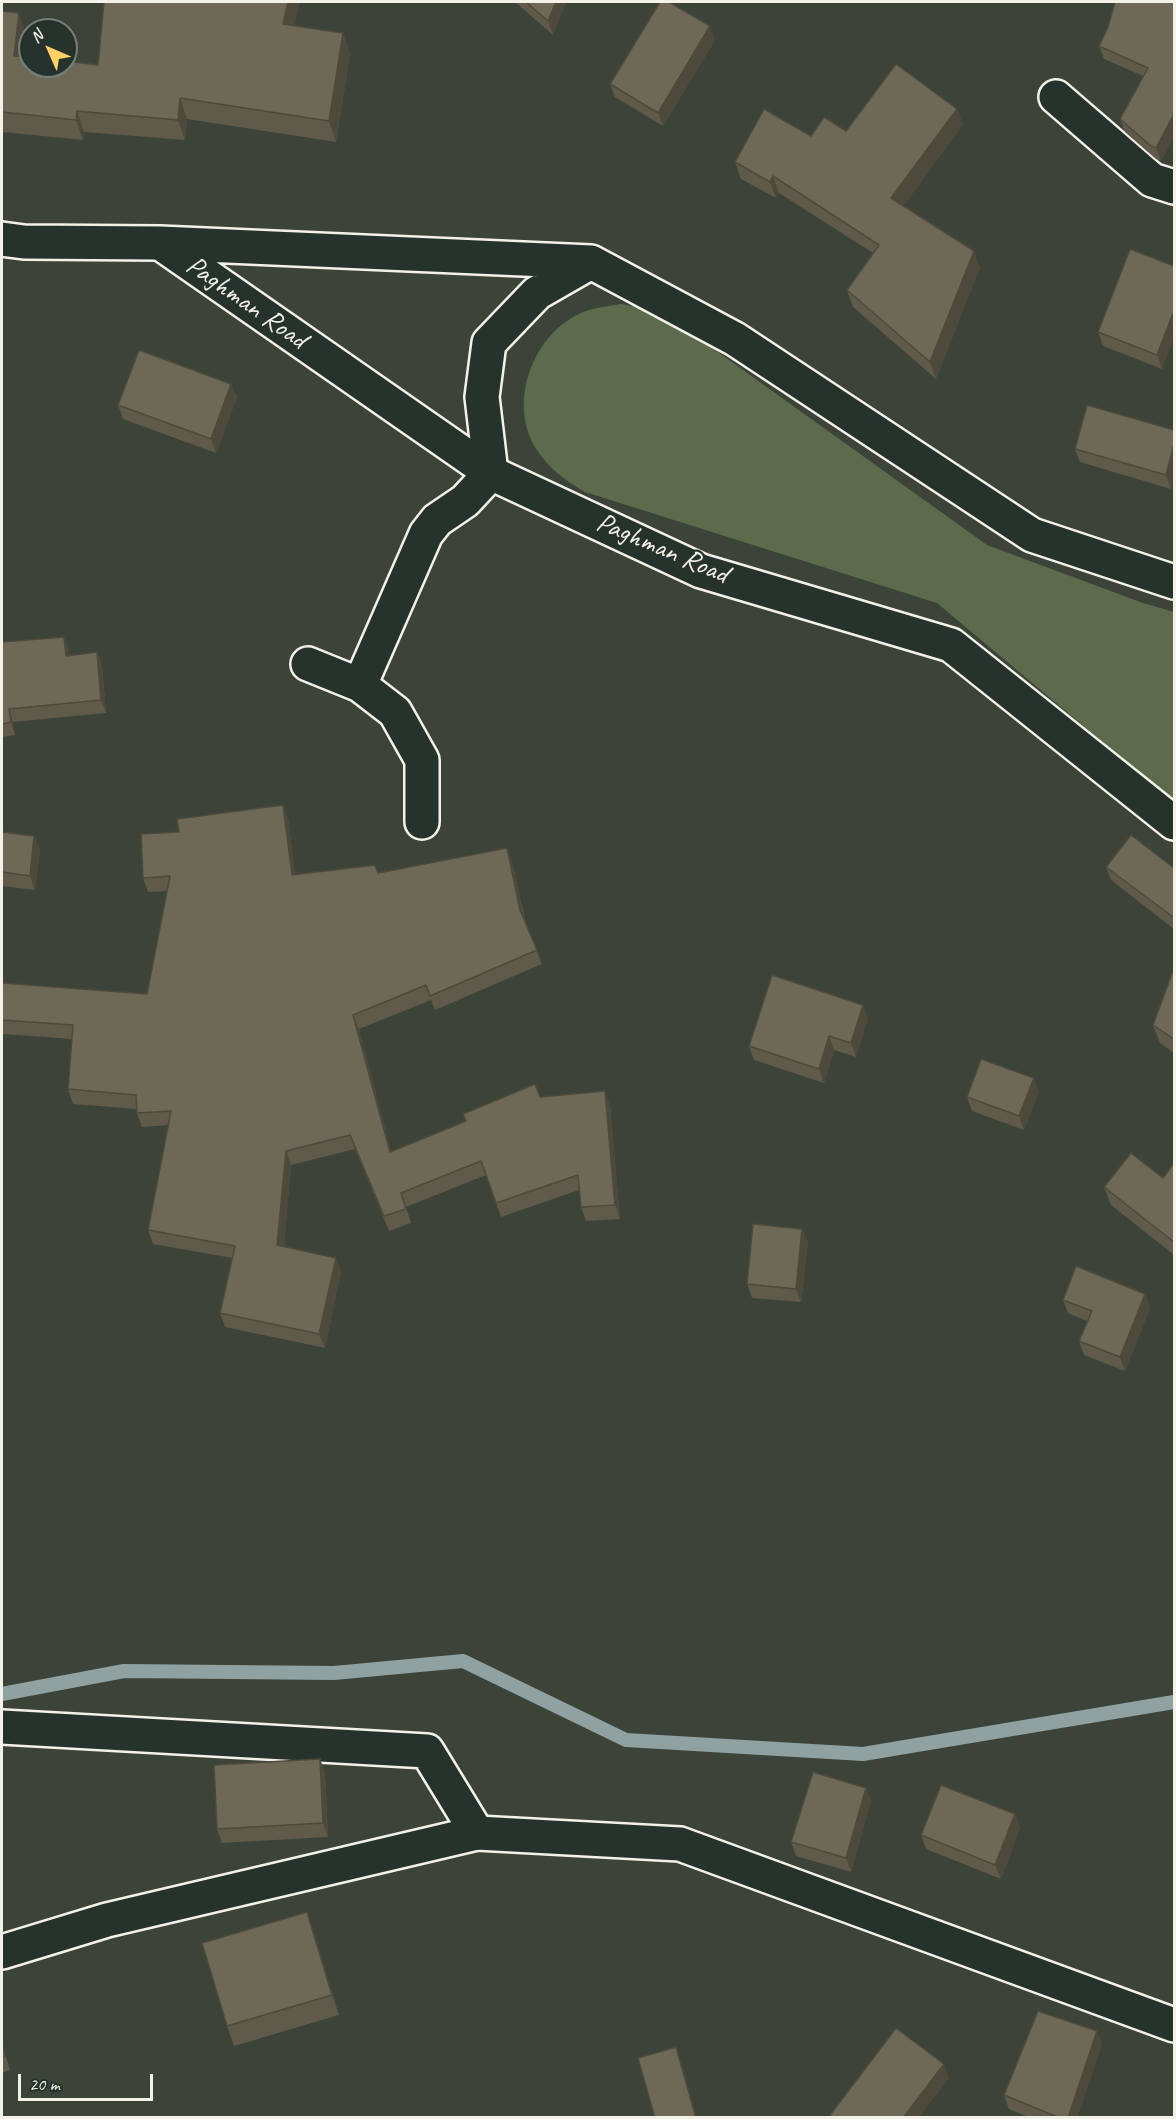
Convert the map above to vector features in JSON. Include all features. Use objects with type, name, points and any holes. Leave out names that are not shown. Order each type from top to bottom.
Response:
[{"type":"main road","points":[[1056,97],[1152,180],[1174,187]]},
{"type":"main road","points":[[2,238],[24,242],[160,243],[591,262],[735,339],[1032,535],[1174,582]]},
{"type":"main road","name":"Paghman Road","points":[[160,243],[491,473],[701,571],[951,645],[1174,823]]},
{"type":"main road","points":[[360,685],[426,534],[437,520],[465,501],[491,473],[482,397],[489,343],[537,293],[591,262]]},
{"type":"main road","points":[[308,664],[360,685],[395,712],[422,760],[422,822]]},
{"type":"main road","points":[[2,1727],[427,1751],[477,1833]]},
{"type":"main road","points":[[2,1952],[106,1920],[477,1833],[680,1844],[1174,2025]]},
{"type":"green space","points":[[621,304],[654,310],[683,327],[987,545],[1143,603],[1174,612],[1174,802],[937,603],[585,492],[564,479],[542,457],[528,431],[524,410],[525,389],[531,368],[540,349],[554,332],[570,319],[589,310]]},
{"type":"building","points":[[104,2],[288,2],[283,24],[343,33],[329,121],[180,98],[178,120],[77,111],[76,120],[2,112],[2,11],[19,13],[14,56],[18,56],[18,78],[78,78],[78,62],[98,65]]},
{"type":"building","points":[[526,2],[556,2],[548,21]]},
{"type":"building","points":[[660,2],[669,2],[710,26],[658,113],[610,84]]},
{"type":"building","points":[[1115,2],[1174,2],[1174,114],[1156,148],[1120,119],[1148,68],[1099,46],[1108,27]]},
{"type":"building","points":[[896,64],[957,109],[891,198],[974,251],[930,362],[847,290],[879,245],[773,176],[770,182],[735,162],[764,109],[811,136],[824,117],[846,131]]},
{"type":"building","points":[[1130,249],[1174,266],[1174,311],[1157,355],[1098,332]]},
{"type":"building","points":[[139,350],[231,384],[211,439],[118,405]]},
{"type":"building","points":[[1087,405],[1174,430],[1174,444],[1166,475],[1075,449]]},
{"type":"building","points":[[64,637],[66,656],[97,652],[101,700],[9,709],[11,722],[2,724],[2,642]]},
{"type":"building","points":[[283,805],[292,875],[375,865],[378,873],[507,848],[520,910],[537,950],[430,996],[426,985],[353,1015],[390,1152],[466,1121],[463,1114],[535,1084],[540,1097],[605,1091],[615,1205],[581,1207],[578,1175],[496,1203],[481,1161],[401,1193],[406,1209],[384,1216],[350,1135],[286,1151],[277,1245],[336,1258],[319,1334],[220,1313],[235,1246],[148,1230],[171,1111],[137,1113],[136,1095],[68,1089],[73,1025],[2,1020],[2,983],[147,994],[170,876],[143,878],[141,834],[179,832],[177,819]]},
{"type":"building","points":[[2,832],[34,836],[30,876],[2,872]]},
{"type":"building","points":[[1131,835],[1174,868],[1173,917],[1106,867]]},
{"type":"building","points":[[1174,968],[1174,1039],[1153,1025]]},
{"type":"building","points":[[772,975],[863,1005],[851,1043],[829,1036],[819,1069],[749,1046]]},
{"type":"building","points":[[981,1059],[1034,1078],[1019,1116],[967,1097]]},
{"type":"building","points":[[1131,1153],[1163,1178],[1174,1163],[1174,1242],[1104,1187]]},
{"type":"building","points":[[753,1224],[802,1229],[796,1289],[747,1284]]},
{"type":"building","points":[[1076,1266],[1145,1294],[1120,1357],[1079,1341],[1092,1311],[1063,1300]]},
{"type":"building","points":[[320,1759],[323,1823],[217,1829],[214,1765]]},
{"type":"building","points":[[813,1772],[866,1788],[846,1858],[791,1842]]},
{"type":"building","points":[[941,1785],[1015,1814],[995,1865],[921,1835]]},
{"type":"building","points":[[307,1912],[332,1995],[227,2026],[202,1943]]},
{"type":"building","points":[[1038,2011],[1097,2031],[1068,2118],[1060,2118],[1004,2095]]},
{"type":"building","points":[[896,2028],[944,2064],[903,2118],[834,2118],[830,2115]]},
{"type":"building","points":[[676,2047],[696,2118],[655,2118],[638,2058]]},
{"type":"waterway","points":[[2,1694],[124,1671],[334,1673],[463,1661],[626,1740],[863,1754],[1174,1702]]}]
